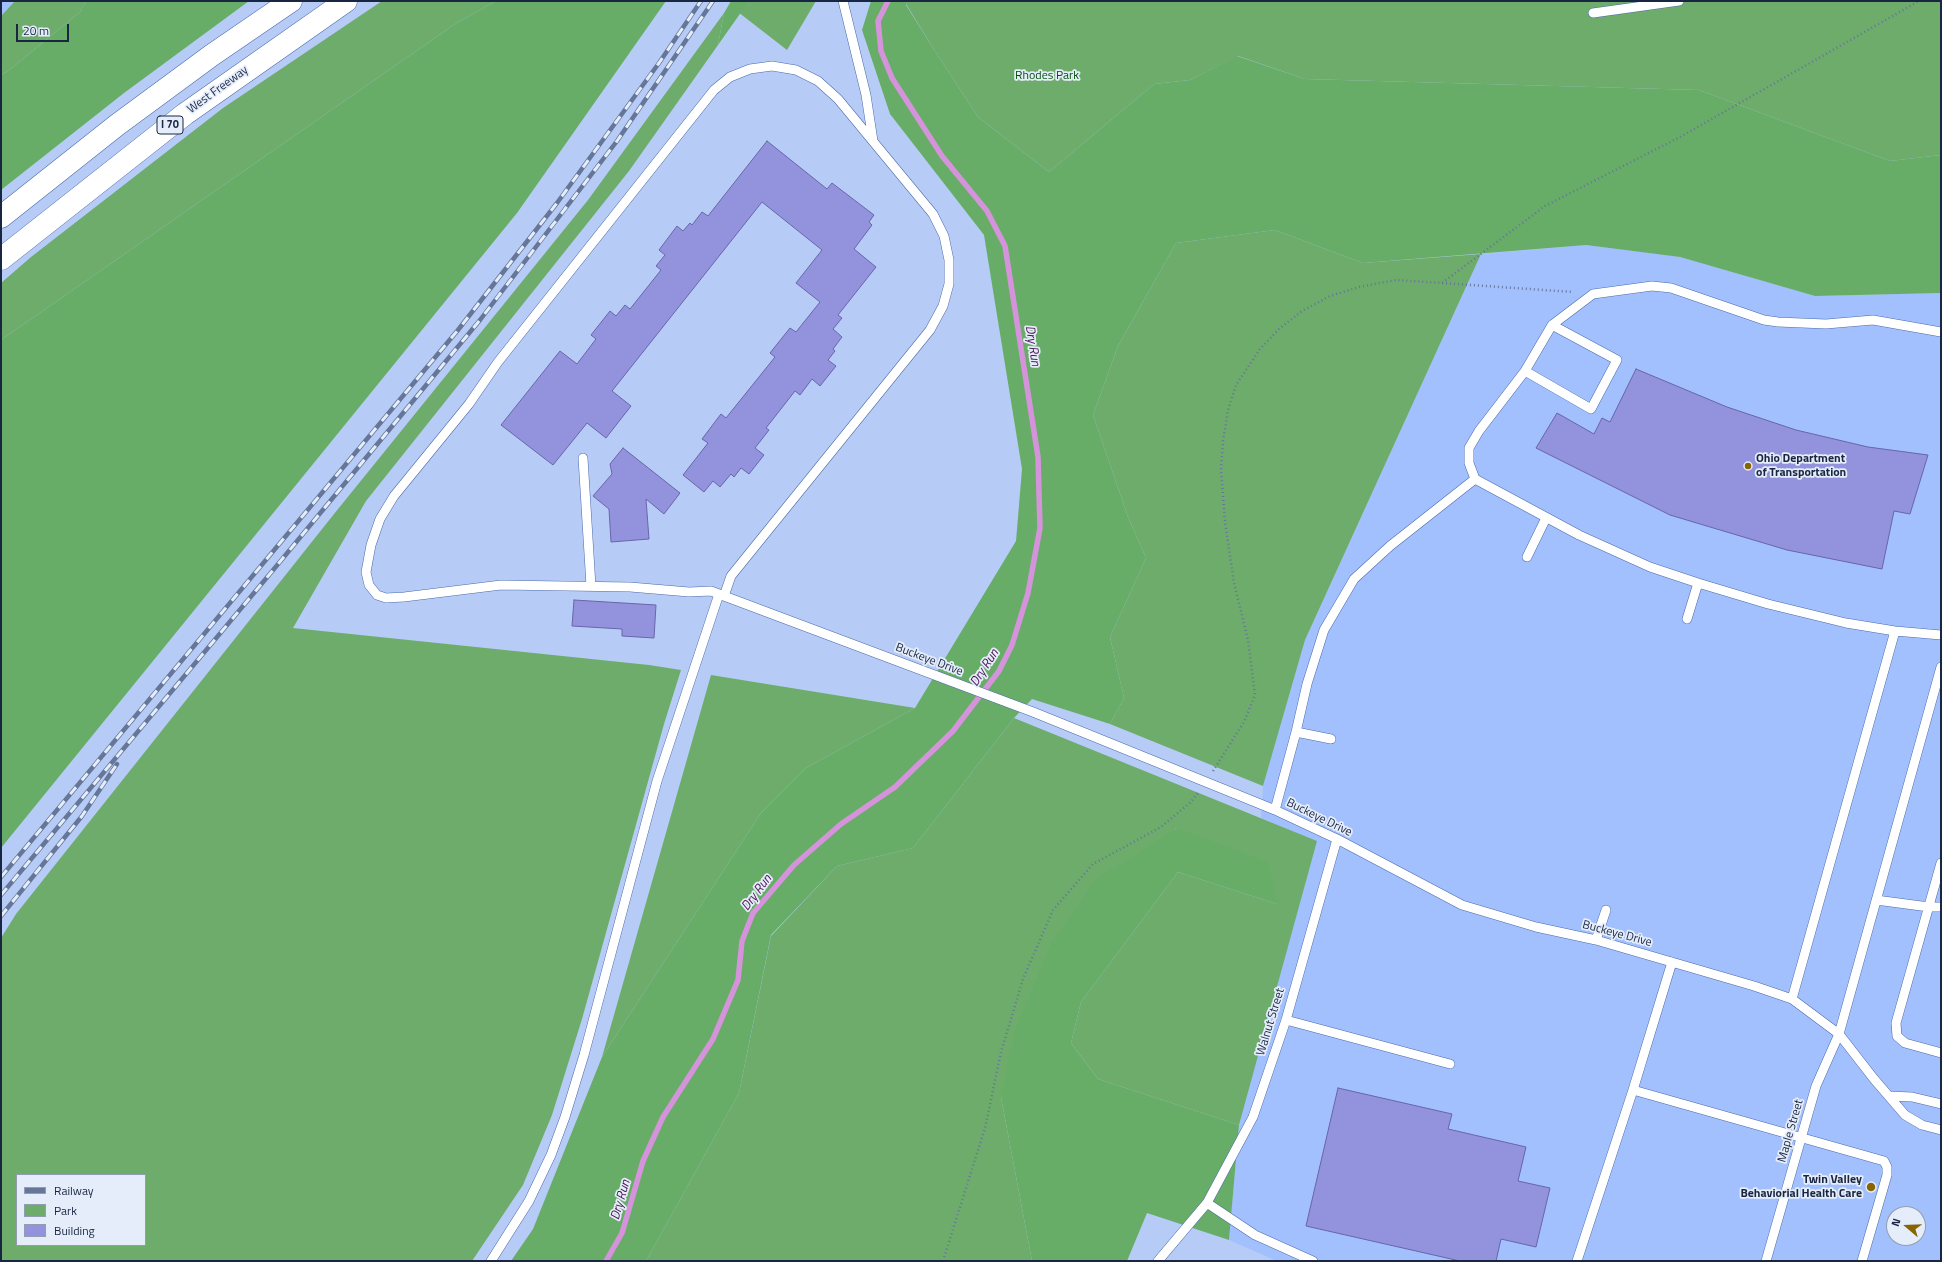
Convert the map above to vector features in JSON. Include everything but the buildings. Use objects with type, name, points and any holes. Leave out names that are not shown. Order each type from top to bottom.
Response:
[{"type":"highway","name":"I 70","points":[[1,217],[117,125],[212,55],[291,1]]},
{"type":"highway","name":"West Freeway","points":[[1,259],[185,114],[346,1]]},
{"type":"lane","points":[[843,1],[866,95],[874,142]]},
{"type":"lane","points":[[1593,13],[1679,1]]},
{"type":"lane","points":[[491,1261],[529,1201],[551,1155],[565,1117],[584,1055],[657,781],[718,594],[930,330],[943,306],[948,284],[949,260],[944,236],[934,214],[838,99],[818,81],[796,70],[772,66],[750,69],[730,77],[714,90],[498,362],[469,404],[394,496],[380,519],[371,544],[366,572],[369,585],[377,595],[386,598],[500,585],[591,586],[718,594]]},
{"type":"lane","points":[[1941,332],[1873,320],[1826,324],[1764,320],[1671,288],[1652,286],[1593,294],[1552,325],[1525,371],[1479,431],[1469,448],[1469,463],[1475,479],[1546,518],[1650,567],[1768,604],[1846,623],[1895,631],[1941,635]]},
{"type":"lane","points":[[1525,371],[1591,409],[1618,360],[1552,325]]},
{"type":"lane","points":[[583,458],[591,586]]},
{"type":"lane","points":[[1275,810],[1307,684],[1324,630],[1354,579],[1390,546],[1475,479]]},
{"type":"lane","points":[[1527,557],[1546,518]]},
{"type":"lane","points":[[1687,619],[1698,583]]},
{"type":"lane","name":"Buckeye Drive","points":[[718,594],[1033,712],[1275,810],[1337,840],[1462,906],[1536,927],[1596,940],[1792,999],[1839,1034],[1905,1115],[1922,1125],[1941,1130]]},
{"type":"lane","points":[[1792,999],[1895,631]]},
{"type":"lane","name":"Maple Street","points":[[1766,1261],[1816,1086],[1839,1034],[1941,667]]},
{"type":"lane","points":[[1296,732],[1331,738]]},
{"type":"lane","name":"Walnut Street","points":[[1158,1261],[1207,1203],[1253,1117],[1286,1020],[1337,840]]},
{"type":"lane","points":[[1941,863],[1896,1024],[1897,1036],[1905,1043],[1941,1053]]},
{"type":"lane","points":[[1876,900],[1929,907],[1941,907]]},
{"type":"lane","points":[[1596,940],[1606,910]]},
{"type":"lane","points":[[1577,1261],[1633,1090],[1672,962]]},
{"type":"lane","points":[[1286,1020],[1450,1064]]},
{"type":"lane","points":[[1633,1090],[1802,1139],[1878,1158],[1884,1161],[1887,1167],[1862,1261]]},
{"type":"lane","points":[[1889,1096],[1912,1097],[1941,1104]]},
{"type":"lane","points":[[1207,1203],[1255,1235],[1313,1261]]},
{"type":"path","points":[[1442,283],[1545,206],[1680,137],[1919,1]]},
{"type":"path","points":[[942,1261],[985,1128],[1001,1052],[1022,979],[1053,910],[1093,864],[1161,827],[1191,802],[1206,783],[1244,722],[1255,695],[1248,640],[1234,583],[1224,522],[1221,470],[1222,441],[1228,410],[1236,385],[1260,349],[1279,329],[1302,311],[1330,296],[1359,287],[1396,280],[1593,294]]},
{"type":"shaded area","points":[[1,1],[15,1],[1,16]]},
{"type":"shaded area","points":[[1586,245],[1680,257],[1815,296],[1941,293],[1941,1261],[1277,1261],[1229,1240],[1239,1125],[1316,841],[1261,818],[1263,786],[1305,640],[1481,254]]},
{"type":"green space","points":[[15,1],[86,1],[80,12],[7,72],[1,74],[1,16]]},
{"type":"green space","points":[[86,1],[249,1],[124,93],[1,190],[1,74],[7,72],[80,12]]},
{"type":"green space","points":[[382,1],[496,1],[455,24],[1,340],[1,283],[31,257],[223,108]]},
{"type":"green space","points":[[496,1],[666,1],[517,213],[1,848],[1,340],[455,24]]},
{"type":"green space","points":[[731,1],[749,1],[718,45],[724,13]]},
{"type":"green space","points":[[746,1],[816,1],[787,50],[738,12]]},
{"type":"green space","points":[[871,1],[907,1],[906,5],[978,117],[1049,172],[1154,84],[1190,80],[1237,56],[1305,79],[1699,90],[1890,161],[1941,155],[1941,293],[1815,296],[1680,257],[1586,245],[1363,263],[1275,230],[1176,243],[1118,346],[1093,415],[1128,517],[1146,558],[1110,637],[1124,698],[1110,724],[1032,699],[1014,718],[913,848],[837,866],[771,935],[739,1093],[646,1261],[511,1261],[533,1229],[602,1057],[761,813],[806,768],[915,708],[1016,541],[1022,469],[984,235],[890,114],[862,30]]},
{"type":"green space","name":"Rhodes Park","points":[[907,1],[1941,1],[1941,155],[1890,161],[1699,90],[1305,79],[1238,56],[1190,80],[1154,84],[1049,172],[978,117],[906,4]]},
{"type":"green space","points":[[724,13],[718,45],[629,171],[366,501],[293,628],[649,665],[681,670],[664,724],[582,1019],[552,1115],[523,1185],[472,1261],[1,1261],[1,938],[16,914],[334,514],[588,200]]},
{"type":"green space","points":[[1275,230],[1363,263],[1481,254],[1305,640],[1263,786],[1110,724],[1124,698],[1110,637],[1146,558],[1128,517],[1093,415],[1118,346],[1176,243]]},
{"type":"green space","points":[[711,675],[915,708],[806,768],[761,813],[602,1057]]},
{"type":"green space","points":[[1014,718],[1317,841],[1239,1125],[1098,1079],[1071,1043],[1081,1002],[1178,872],[1277,904],[1176,828],[1001,1097],[1032,1261],[646,1261],[739,1093],[771,936],[837,866],[913,848]]},
{"type":"green space","points":[[1177,828],[1268,862],[1277,904],[1178,872],[1081,1002],[1071,1043],[1098,1079],[1239,1125],[1229,1240],[1147,1213],[1127,1261],[1032,1261],[1001,1097],[1014,1033],[1051,943],[1095,880]]},
{"type":"waterway","name":"Dry Run","points":[[606,1261],[622,1233],[643,1161],[663,1117],[713,1039],[738,980],[742,941],[753,913],[794,865],[841,824],[895,787],[953,731],[999,671],[1012,645],[1028,593],[1040,528],[1038,457],[1005,246],[987,211],[942,156],[892,78],[881,51],[878,21],[888,1]]},
{"type":"railway","points":[[1,877],[458,330],[557,203],[659,63],[701,1]]},
{"type":"railway","points":[[1,895],[480,320],[617,141],[713,1]]},
{"type":"railway","points":[[1,916],[82,816],[117,764]]},
{"type":"place","name":"Ohio Department of Transportation","points":[[1748,466]]},
{"type":"place","name":"Twin Valley Behaviorial Health Care","points":[[1871,1187]]}]
